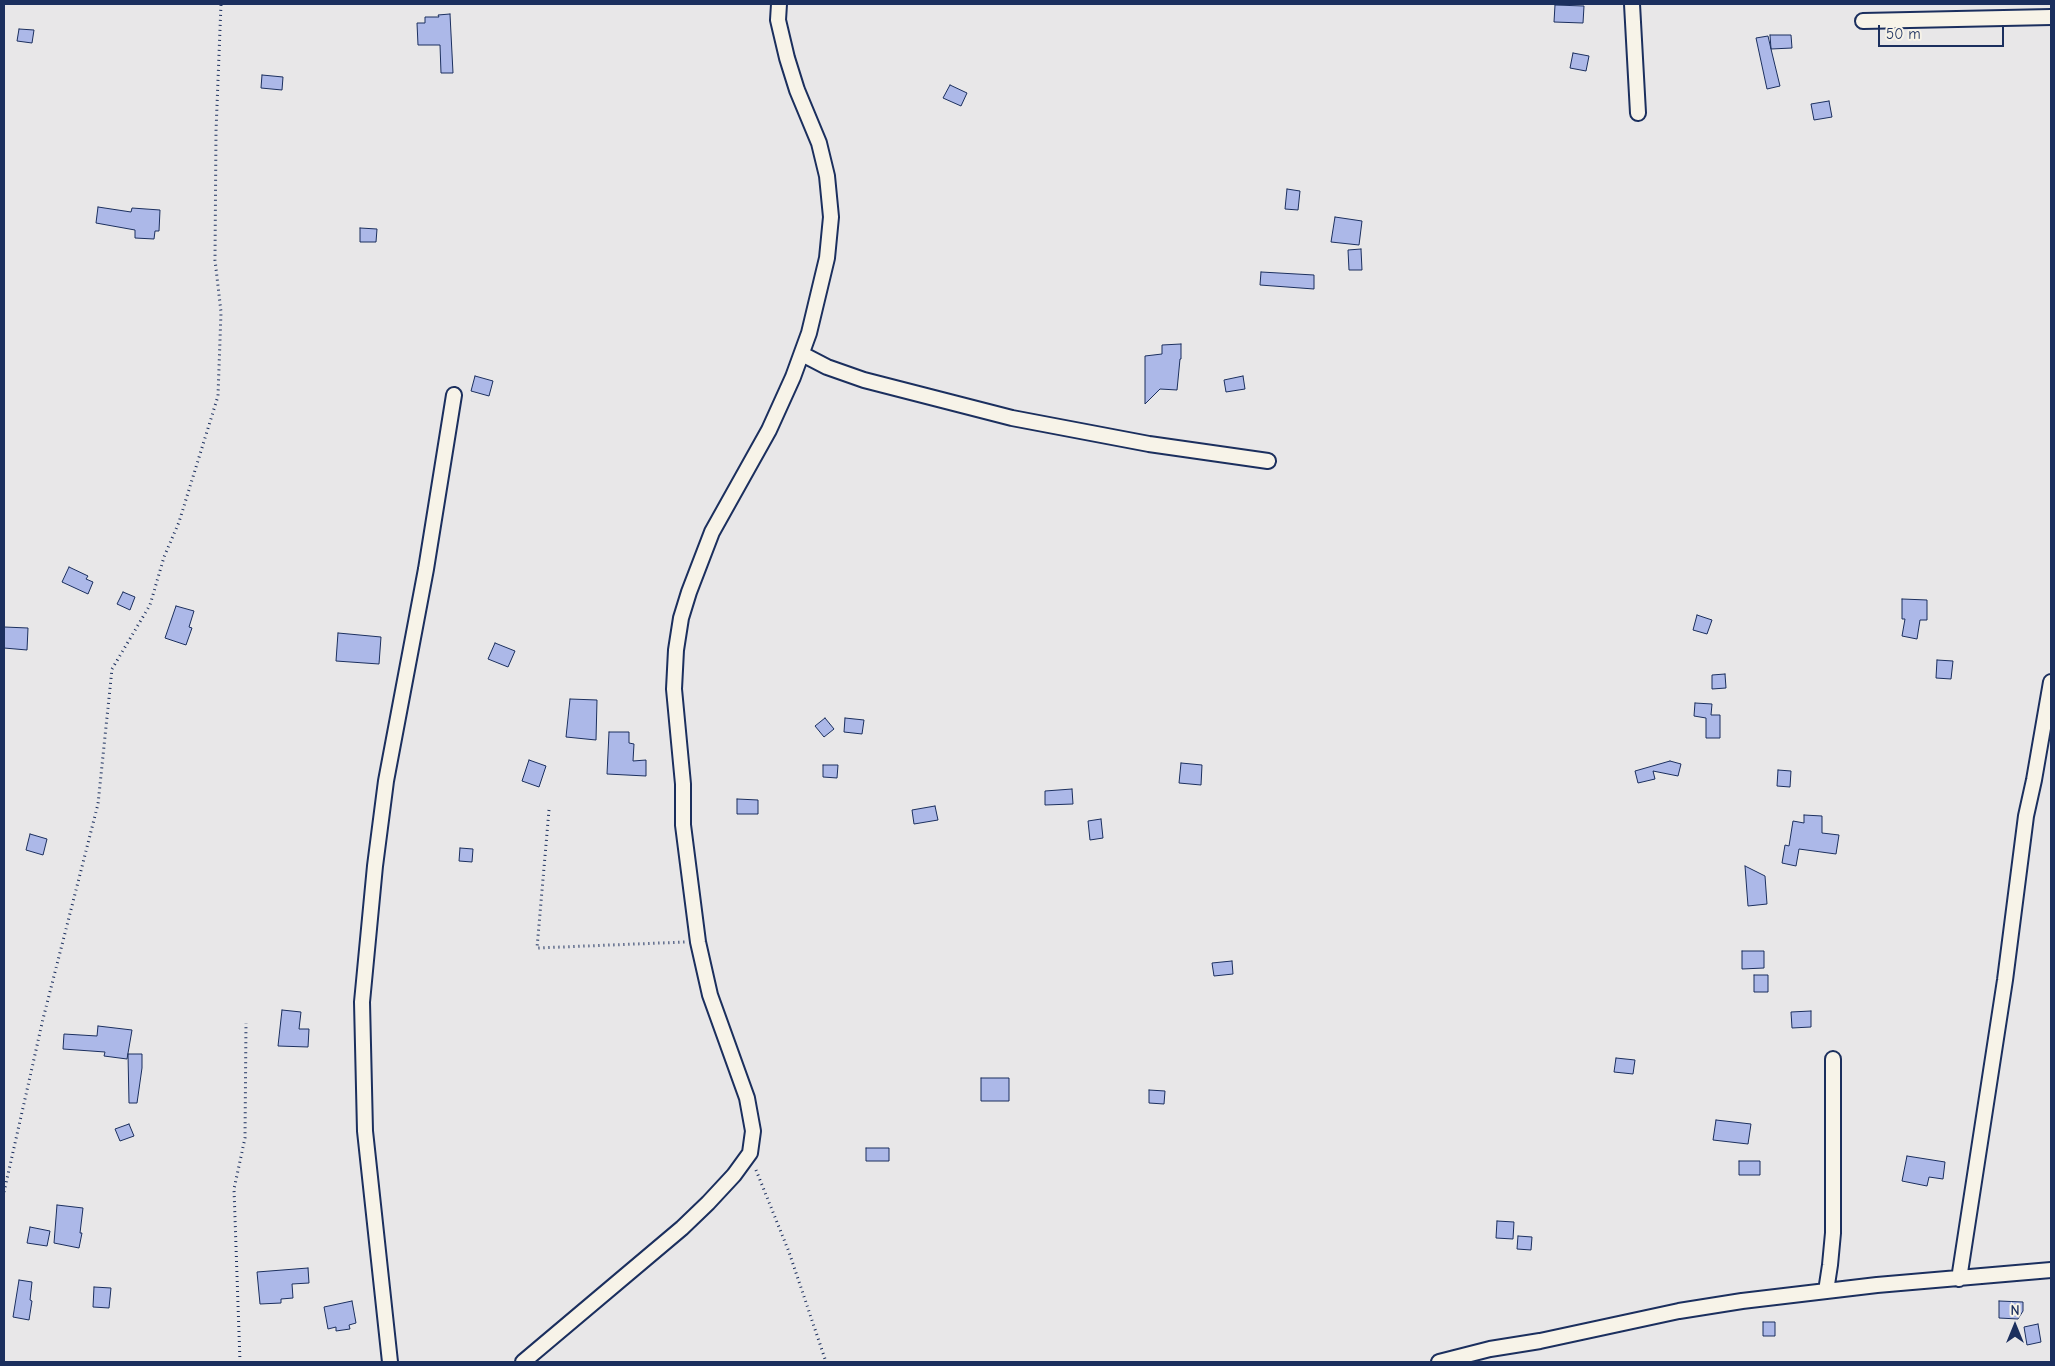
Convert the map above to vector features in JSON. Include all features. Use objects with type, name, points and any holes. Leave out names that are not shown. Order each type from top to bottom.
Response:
[{"type":"street","points":[[523,1362],[682,1228],[727,1182],[750,1153],[753,1131],[747,1098],[710,995],[698,942],[683,825],[682,784],[674,690],[676,650],[681,618],[712,532],[769,430],[810,333],[822,286],[831,217],[827,176],[819,143],[797,90],[787,58],[778,20],[779,4]]},
{"type":"street","points":[[1632,4],[1638,113]]},
{"type":"street","points":[[1863,21],[2051,18]]},
{"type":"street","points":[[802,354],[827,367],[864,380],[1012,418],[1149,444],[1268,461]]},
{"type":"street","points":[[390,1362],[365,1131],[362,1002],[371,902],[386,781],[426,569],[454,395]]},
{"type":"street","points":[[1959,1279],[2005,980],[2026,816],[2051,682]]},
{"type":"street","points":[[1826,1291],[1833,1233],[1833,1059]]},
{"type":"street","points":[[1439,1362],[1490,1349],[1540,1341],[1679,1311],[1826,1291],[2051,1270]]},
{"type":"path","points":[[4,1192],[43,1019],[98,804],[112,669],[150,605],[164,557],[179,522],[218,396],[221,312],[215,260],[216,131],[221,4]]},
{"type":"path","points":[[549,810],[536,948],[698,942]]},
{"type":"path","points":[[240,1362],[234,1189],[245,1138],[246,1023]]},
{"type":"path","points":[[750,1153],[789,1252],[826,1362]]},
{"type":"building","points":[[1555,5],[1584,6],[1583,23],[1554,22]]},
{"type":"building","points":[[450,14],[453,73],[441,73],[440,45],[418,45],[417,23],[425,23],[425,17],[439,17],[438,15]]},
{"type":"building","points":[[19,29],[34,30],[32,43],[17,41]]},
{"type":"building","points":[[1770,35],[1791,35],[1792,48],[1771,49]]},
{"type":"building","points":[[1768,36],[1780,86],[1767,89],[1756,38]]},
{"type":"building","points":[[1573,53],[1589,56],[1586,71],[1570,68]]},
{"type":"building","points":[[262,75],[283,77],[282,90],[261,88]]},
{"type":"building","points":[[950,85],[967,93],[961,106],[943,98]]},
{"type":"building","points":[[1829,101],[1832,117],[1814,120],[1811,104]]},
{"type":"building","points":[[1287,189],[1300,191],[1298,210],[1285,209]]},
{"type":"building","points":[[98,207],[131,212],[132,208],[160,210],[159,231],[155,231],[154,239],[135,238],[135,230],[96,223]]},
{"type":"building","points":[[1335,217],[1362,221],[1359,245],[1331,242]]},
{"type":"building","points":[[360,228],[377,229],[376,242],[360,242]]},
{"type":"building","points":[[1361,249],[1362,270],[1349,270],[1348,250]]},
{"type":"building","points":[[1261,272],[1314,275],[1314,289],[1260,285]]},
{"type":"building","points":[[1181,344],[1177,390],[1160,389],[1145,404],[1145,356],[1162,354],[1162,345]]},
{"type":"building","points":[[475,376],[493,381],[489,396],[471,391]]},
{"type":"building","points":[[1243,376],[1245,389],[1226,392],[1224,380]]},
{"type":"building","points":[[69,567],[88,576],[86,579],[93,582],[88,594],[62,582]]},
{"type":"building","points":[[123,592],[135,597],[130,610],[117,604]]},
{"type":"building","points":[[1902,599],[1927,600],[1927,620],[1920,620],[1917,639],[1902,636],[1905,619],[1902,619]]},
{"type":"building","points":[[176,606],[194,611],[189,627],[192,628],[186,645],[165,638]]},
{"type":"building","points":[[1697,615],[1712,620],[1707,634],[1693,630]]},
{"type":"building","points":[[4,627],[28,628],[27,650],[4,648]]},
{"type":"building","points":[[338,633],[381,637],[379,664],[336,661]]},
{"type":"building","points":[[495,643],[515,651],[508,667],[488,659]]},
{"type":"building","points":[[1937,660],[1953,661],[1951,679],[1936,678]]},
{"type":"building","points":[[1725,674],[1726,688],[1712,689],[1712,675]]},
{"type":"building","points":[[570,699],[597,700],[596,740],[566,737]]},
{"type":"building","points":[[1695,703],[1712,704],[1711,715],[1720,715],[1720,738],[1706,738],[1706,718],[1694,716]]},
{"type":"building","points":[[825,718],[834,729],[824,737],[815,726]]},
{"type":"building","points":[[845,718],[864,720],[862,734],[844,732]]},
{"type":"building","points":[[609,732],[629,732],[629,743],[634,744],[633,761],[646,760],[646,776],[607,774]]},
{"type":"building","points":[[529,760],[546,766],[539,787],[522,781]]},
{"type":"building","points":[[1670,761],[1681,764],[1678,776],[1653,771],[1655,779],[1638,783],[1635,771]]},
{"type":"building","points":[[1181,763],[1202,765],[1201,785],[1179,783]]},
{"type":"building","points":[[823,765],[838,765],[837,778],[823,777]]},
{"type":"building","points":[[1778,770],[1791,771],[1790,787],[1777,786]]},
{"type":"building","points":[[1072,789],[1073,804],[1045,805],[1045,791]]},
{"type":"building","points":[[737,799],[758,800],[758,814],[737,814]]},
{"type":"building","points":[[935,806],[938,820],[914,824],[912,810]]},
{"type":"building","points":[[1804,815],[1822,816],[1822,833],[1839,835],[1836,854],[1799,849],[1796,866],[1782,863],[1785,845],[1789,846],[1793,821],[1804,823]]},
{"type":"building","points":[[1101,819],[1103,838],[1090,840],[1088,821]]},
{"type":"building","points":[[30,834],[47,839],[43,855],[26,850]]},
{"type":"building","points":[[460,848],[473,849],[472,862],[459,861]]},
{"type":"building","points":[[1745,866],[1765,876],[1767,904],[1748,906]]},
{"type":"building","points":[[1742,951],[1764,951],[1764,968],[1742,969]]},
{"type":"building","points":[[1232,961],[1233,974],[1214,976],[1212,963]]},
{"type":"building","points":[[1754,975],[1768,975],[1768,992],[1754,992]]},
{"type":"building","points":[[282,1010],[301,1012],[299,1029],[309,1029],[308,1047],[278,1046]]},
{"type":"building","points":[[1811,1011],[1811,1027],[1792,1028],[1791,1012]]},
{"type":"building","points":[[98,1026],[132,1030],[127,1059],[104,1056],[105,1052],[63,1049],[64,1034],[97,1036]]},
{"type":"building","points":[[128,1054],[142,1054],[137,1103],[129,1103]]},
{"type":"building","points":[[1616,1058],[1635,1060],[1633,1074],[1614,1072]]},
{"type":"building","points":[[981,1078],[1009,1078],[1009,1101],[981,1101]]},
{"type":"building","points":[[1149,1090],[1165,1091],[1164,1104],[1149,1103]]},
{"type":"building","points":[[1716,1120],[1751,1124],[1748,1144],[1713,1140]]},
{"type":"building","points":[[129,1124],[134,1136],[120,1141],[115,1129]]},
{"type":"building","points":[[866,1148],[889,1148],[889,1161],[866,1161]]},
{"type":"building","points":[[1907,1156],[1945,1162],[1943,1179],[1929,1177],[1927,1186],[1902,1181]]},
{"type":"building","points":[[1739,1161],[1760,1161],[1760,1175],[1739,1175]]},
{"type":"building","points":[[57,1205],[83,1208],[79,1248],[54,1243]]},
{"type":"building","points":[[1497,1221],[1514,1222],[1513,1239],[1496,1238]]},
{"type":"building","points":[[30,1227],[50,1231],[47,1246],[27,1243]]},
{"type":"building","points":[[1518,1236],[1532,1237],[1531,1250],[1517,1249]]},
{"type":"building","points":[[308,1268],[309,1283],[292,1284],[293,1298],[281,1299],[281,1303],[260,1304],[257,1272]]},
{"type":"building","points":[[19,1280],[32,1282],[29,1320],[13,1317]]},
{"type":"building","points":[[94,1287],[111,1288],[109,1308],[93,1307]]},
{"type":"building","points":[[352,1301],[356,1323],[349,1325],[350,1329],[336,1331],[336,1327],[328,1329],[324,1307]]},
{"type":"building","points":[[1999,1301],[2023,1302],[2023,1311],[2018,1319],[1999,1318]]},
{"type":"building","points":[[1763,1322],[1775,1322],[1775,1336],[1763,1336]]},
{"type":"building","points":[[2038,1324],[2041,1342],[2027,1345],[2024,1327]]}]
